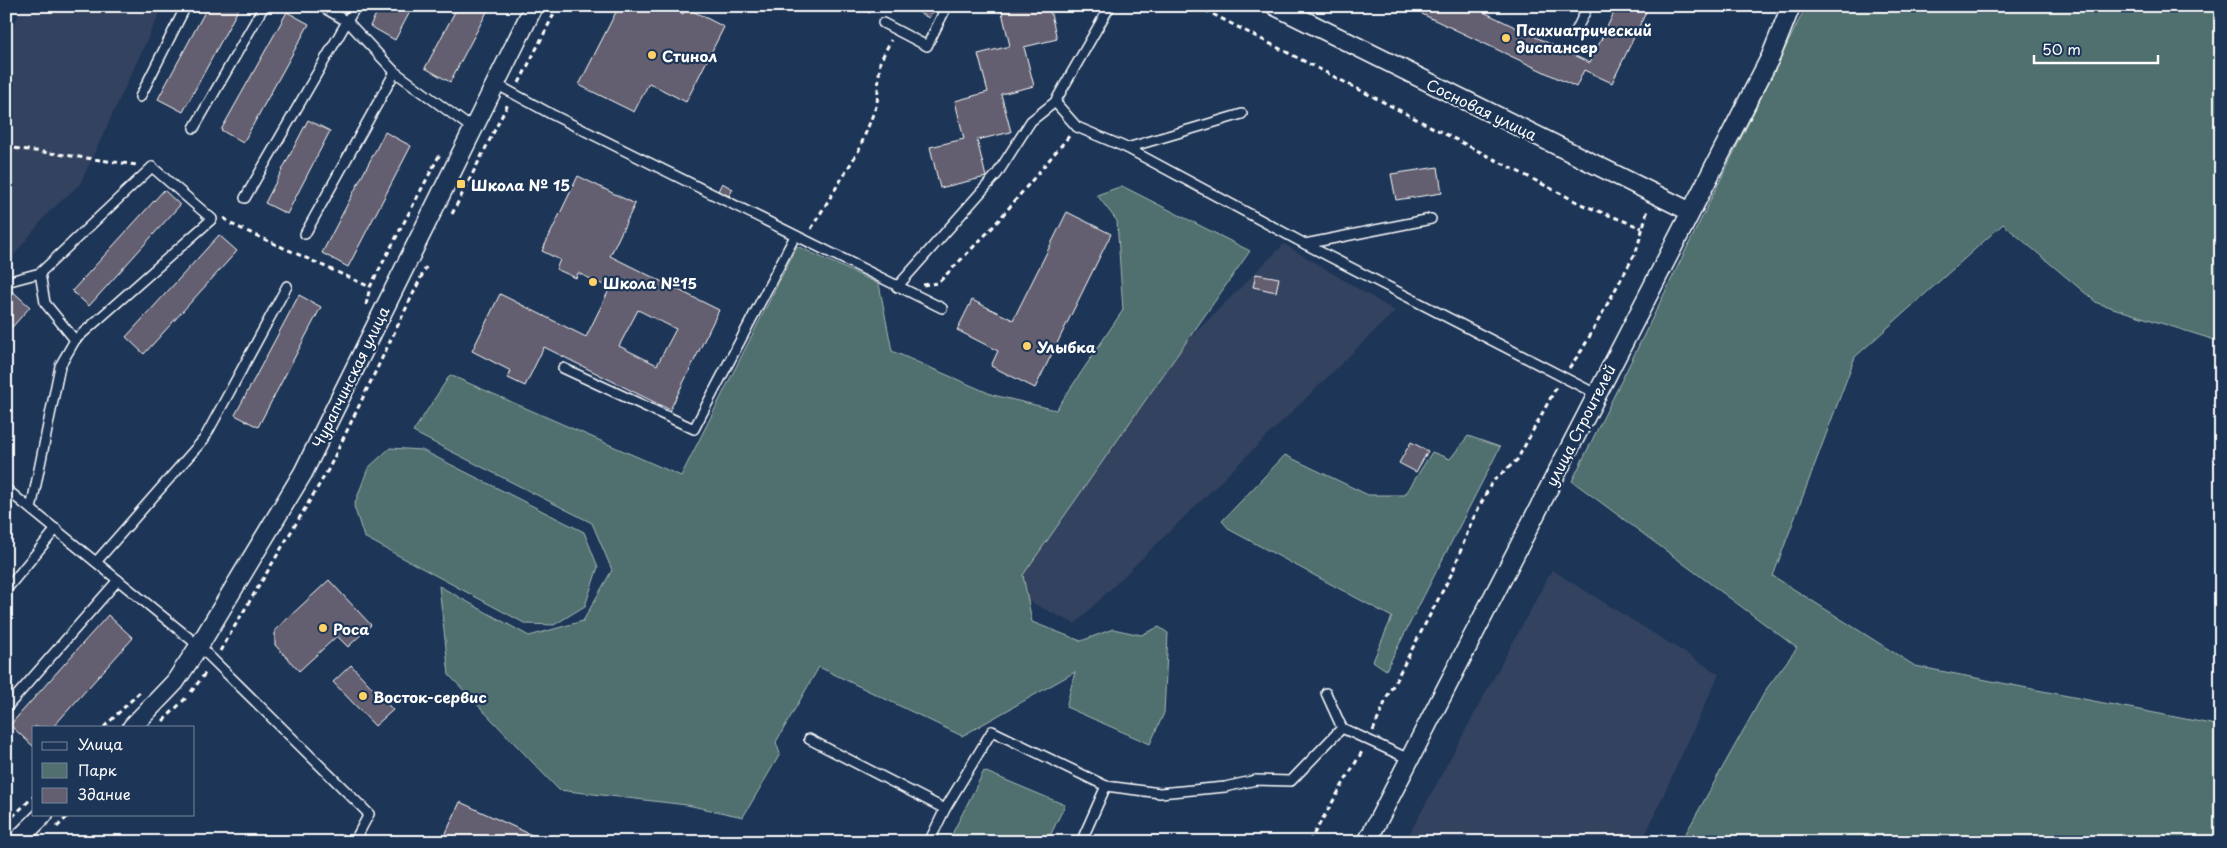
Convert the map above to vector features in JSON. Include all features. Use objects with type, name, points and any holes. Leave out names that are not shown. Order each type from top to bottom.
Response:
[{"type":"street","name":"Чурапчинская улица","points":[[133,726],[175,682],[199,646],[303,473],[534,6]]},
{"type":"street","name":"Сосновая улица","points":[[1275,6],[1689,211]]},
{"type":"street","name":"улица Строителей","points":[[1367,842],[1689,211],[1771,56],[1791,6]]},
{"type":"street","points":[[16,842],[42,816]]},
{"type":"lane","points":[[140,97],[186,6]]},
{"type":"lane","points":[[194,128],[264,6]]},
{"type":"lane","points":[[322,6],[348,22],[395,72],[474,129]]},
{"type":"lane","points":[[245,198],[356,6]]},
{"type":"lane","points":[[883,23],[927,46],[947,6]]},
{"type":"lane","points":[[897,287],[997,174],[1031,121],[1055,102],[1110,6]]},
{"type":"lane","points":[[1575,32],[1588,6]]},
{"type":"lane","points":[[305,234],[395,72]]},
{"type":"lane","points":[[496,84],[551,114],[942,308]]},
{"type":"lane","points":[[1055,102],[1077,127],[1127,148],[1305,244],[1596,394]]},
{"type":"lane","points":[[1127,148],[1242,114]]},
{"type":"lane","points":[[6,282],[40,273],[152,167],[212,218],[74,340],[60,366],[31,509]]},
{"type":"lane","points":[[1305,244],[1432,219]]},
{"type":"lane","points":[[563,368],[694,429],[795,236]]},
{"type":"lane","points":[[40,273],[45,303],[74,340]]},
{"type":"lane","points":[[96,562],[204,439],[287,286]]},
{"type":"lane","points":[[6,489],[199,646],[369,814],[354,842]]},
{"type":"lane","points":[[6,590],[56,529]]},
{"type":"lane","points":[[6,708],[118,580]]},
{"type":"lane","points":[[1326,693],[1342,728],[1409,760]]},
{"type":"lane","points":[[929,842],[945,809],[992,730],[1106,786],[1160,793],[1225,787],[1256,780],[1291,782],[1342,728]]},
{"type":"lane","points":[[809,740],[945,809]]},
{"type":"lane","points":[[1081,842],[1106,786]]},
{"type":"path","points":[[1197,6],[1583,205],[1642,228]]},
{"type":"path","points":[[804,240],[859,150],[877,104],[880,62],[896,30]]},
{"type":"path","points":[[897,287],[938,283],[992,228],[1077,127]]},
{"type":"path","points":[[6,147],[16,149]]},
{"type":"path","points":[[365,310],[370,287],[441,152]]},
{"type":"path","points":[[1309,842],[1369,740],[1388,695],[1453,571],[1471,523],[1492,482],[1517,460],[1530,432],[1562,378],[1582,350],[1636,252],[1652,193]]},
{"type":"path","points":[[105,726],[146,686]]},
{"type":"path","points":[[6,823],[32,798]]},
{"type":"shaded area","points":[[23,6],[163,6],[80,184],[48,213],[6,265],[6,40]]},
{"type":"shaded area","points":[[1284,244],[1395,311],[1075,624],[960,568]]},
{"type":"shaded area","points":[[1552,570],[1719,674],[1642,842],[1405,842]]},
{"type":"green space","points":[[1806,6],[2221,6],[2221,342],[2097,303],[2003,224],[1855,357],[1773,576],[1915,666],[2221,726],[2221,842],[1681,842],[1767,688],[1797,648],[1572,481]]},
{"type":"green space","points":[[1122,186],[1250,251],[1023,575],[1032,622],[1081,641],[1113,629],[1141,635],[1159,627],[1168,633],[1164,713],[1150,744],[1066,707],[1075,672],[962,736],[819,667],[776,742],[780,754],[743,817],[687,805],[559,790],[449,675],[439,586],[529,636],[583,621],[612,570],[592,523],[413,432],[450,375],[681,476],[797,246],[879,284],[892,351],[993,395],[1056,410],[1123,310],[1117,221],[1097,195]]},
{"type":"green space","points":[[1468,436],[1500,447],[1386,670],[1373,661],[1392,617],[1230,530],[1222,521],[1285,455],[1368,495],[1405,495],[1432,452],[1450,459]]},
{"type":"green space","points":[[390,448],[422,450],[584,532],[598,567],[585,606],[554,625],[526,624],[364,537],[354,506],[368,468]]},
{"type":"green space","points":[[984,771],[1065,805],[1047,842],[948,842]]},
{"type":"building","points":[[208,6],[240,6],[183,112],[158,99]]},
{"type":"building","points":[[380,6],[413,6],[395,40],[370,26]]},
{"type":"building","points":[[458,6],[490,6],[450,82],[425,68]]},
{"type":"building","name":"Стинол","points":[[619,6],[669,6],[683,14],[687,8],[724,27],[686,102],[649,83],[634,112],[579,85]]},
{"type":"building","points":[[856,6],[873,6],[870,13]]},
{"type":"building","points":[[906,6],[935,6],[929,18]]},
{"type":"building","points":[[1007,6],[1049,6],[1057,39],[1024,47],[1034,86],[1001,94],[1011,132],[977,140],[986,177],[940,188],[930,147],[964,139],[955,101],[988,92],[978,54],[1010,46],[1001,8]]},
{"type":"building","name":"Психиатрический диспансер","points":[[1425,6],[1471,6],[1590,63],[1617,6],[1649,6],[1612,83],[1584,70],[1576,87],[1422,14]]},
{"type":"building","points":[[287,12],[309,24],[243,143],[221,130]]},
{"type":"building","points":[[308,120],[330,131],[287,214],[265,203]]},
{"type":"building","points":[[385,132],[411,146],[348,267],[322,253]]},
{"type":"building","points":[[1438,167],[1442,193],[1396,200],[1391,174]]},
{"type":"building","points":[[578,176],[635,204],[610,256],[719,310],[670,410],[544,347],[525,386],[508,378],[511,371],[472,351],[500,294],[586,337],[610,288],[578,273],[576,278],[556,269],[560,260],[542,251]],"holes":[[[638,310],[676,329],[657,365],[619,346]]]},
{"type":"building","points":[[722,183],[733,189],[729,196],[718,191]]},
{"type":"building","points":[[164,190],[180,205],[89,306],[72,291]]},
{"type":"building","points":[[1067,212],[1111,234],[1035,388],[991,366],[998,351],[957,330],[972,300],[1013,320]]},
{"type":"building","points":[[219,235],[237,251],[144,354],[126,337]]},
{"type":"building","points":[[1256,274],[1279,278],[1276,292],[1253,287]]},
{"type":"building","points":[[10,289],[30,307],[6,334],[6,293]]},
{"type":"building","points":[[299,295],[321,307],[258,427],[235,415]]},
{"type":"building","points":[[1411,442],[1428,451],[1416,472],[1399,463]]},
{"type":"building","name":"Роса","points":[[329,580],[371,625],[348,647],[337,636],[299,671],[275,645],[275,630]]},
{"type":"building","points":[[108,615],[133,638],[54,726],[32,726],[32,745],[10,725]]},
{"type":"building","name":"Восток-сервис","points":[[351,665],[393,710],[375,726],[333,682]]},
{"type":"building","points":[[460,802],[547,842],[442,842]]},
{"type":"place","name":"Психиатрический диспансер","points":[[1506,38]]},
{"type":"place","name":"Стинол","points":[[652,55]]},
{"type":"place","name":"Школа № 15","points":[[461,184]]},
{"type":"place","name":"Школа №15","points":[[593,282]]},
{"type":"place","name":"Улыбка","points":[[1027,346]]},
{"type":"place","name":"Роса","points":[[323,628]]},
{"type":"place","name":"Восток-сервис","points":[[363,696]]}]
